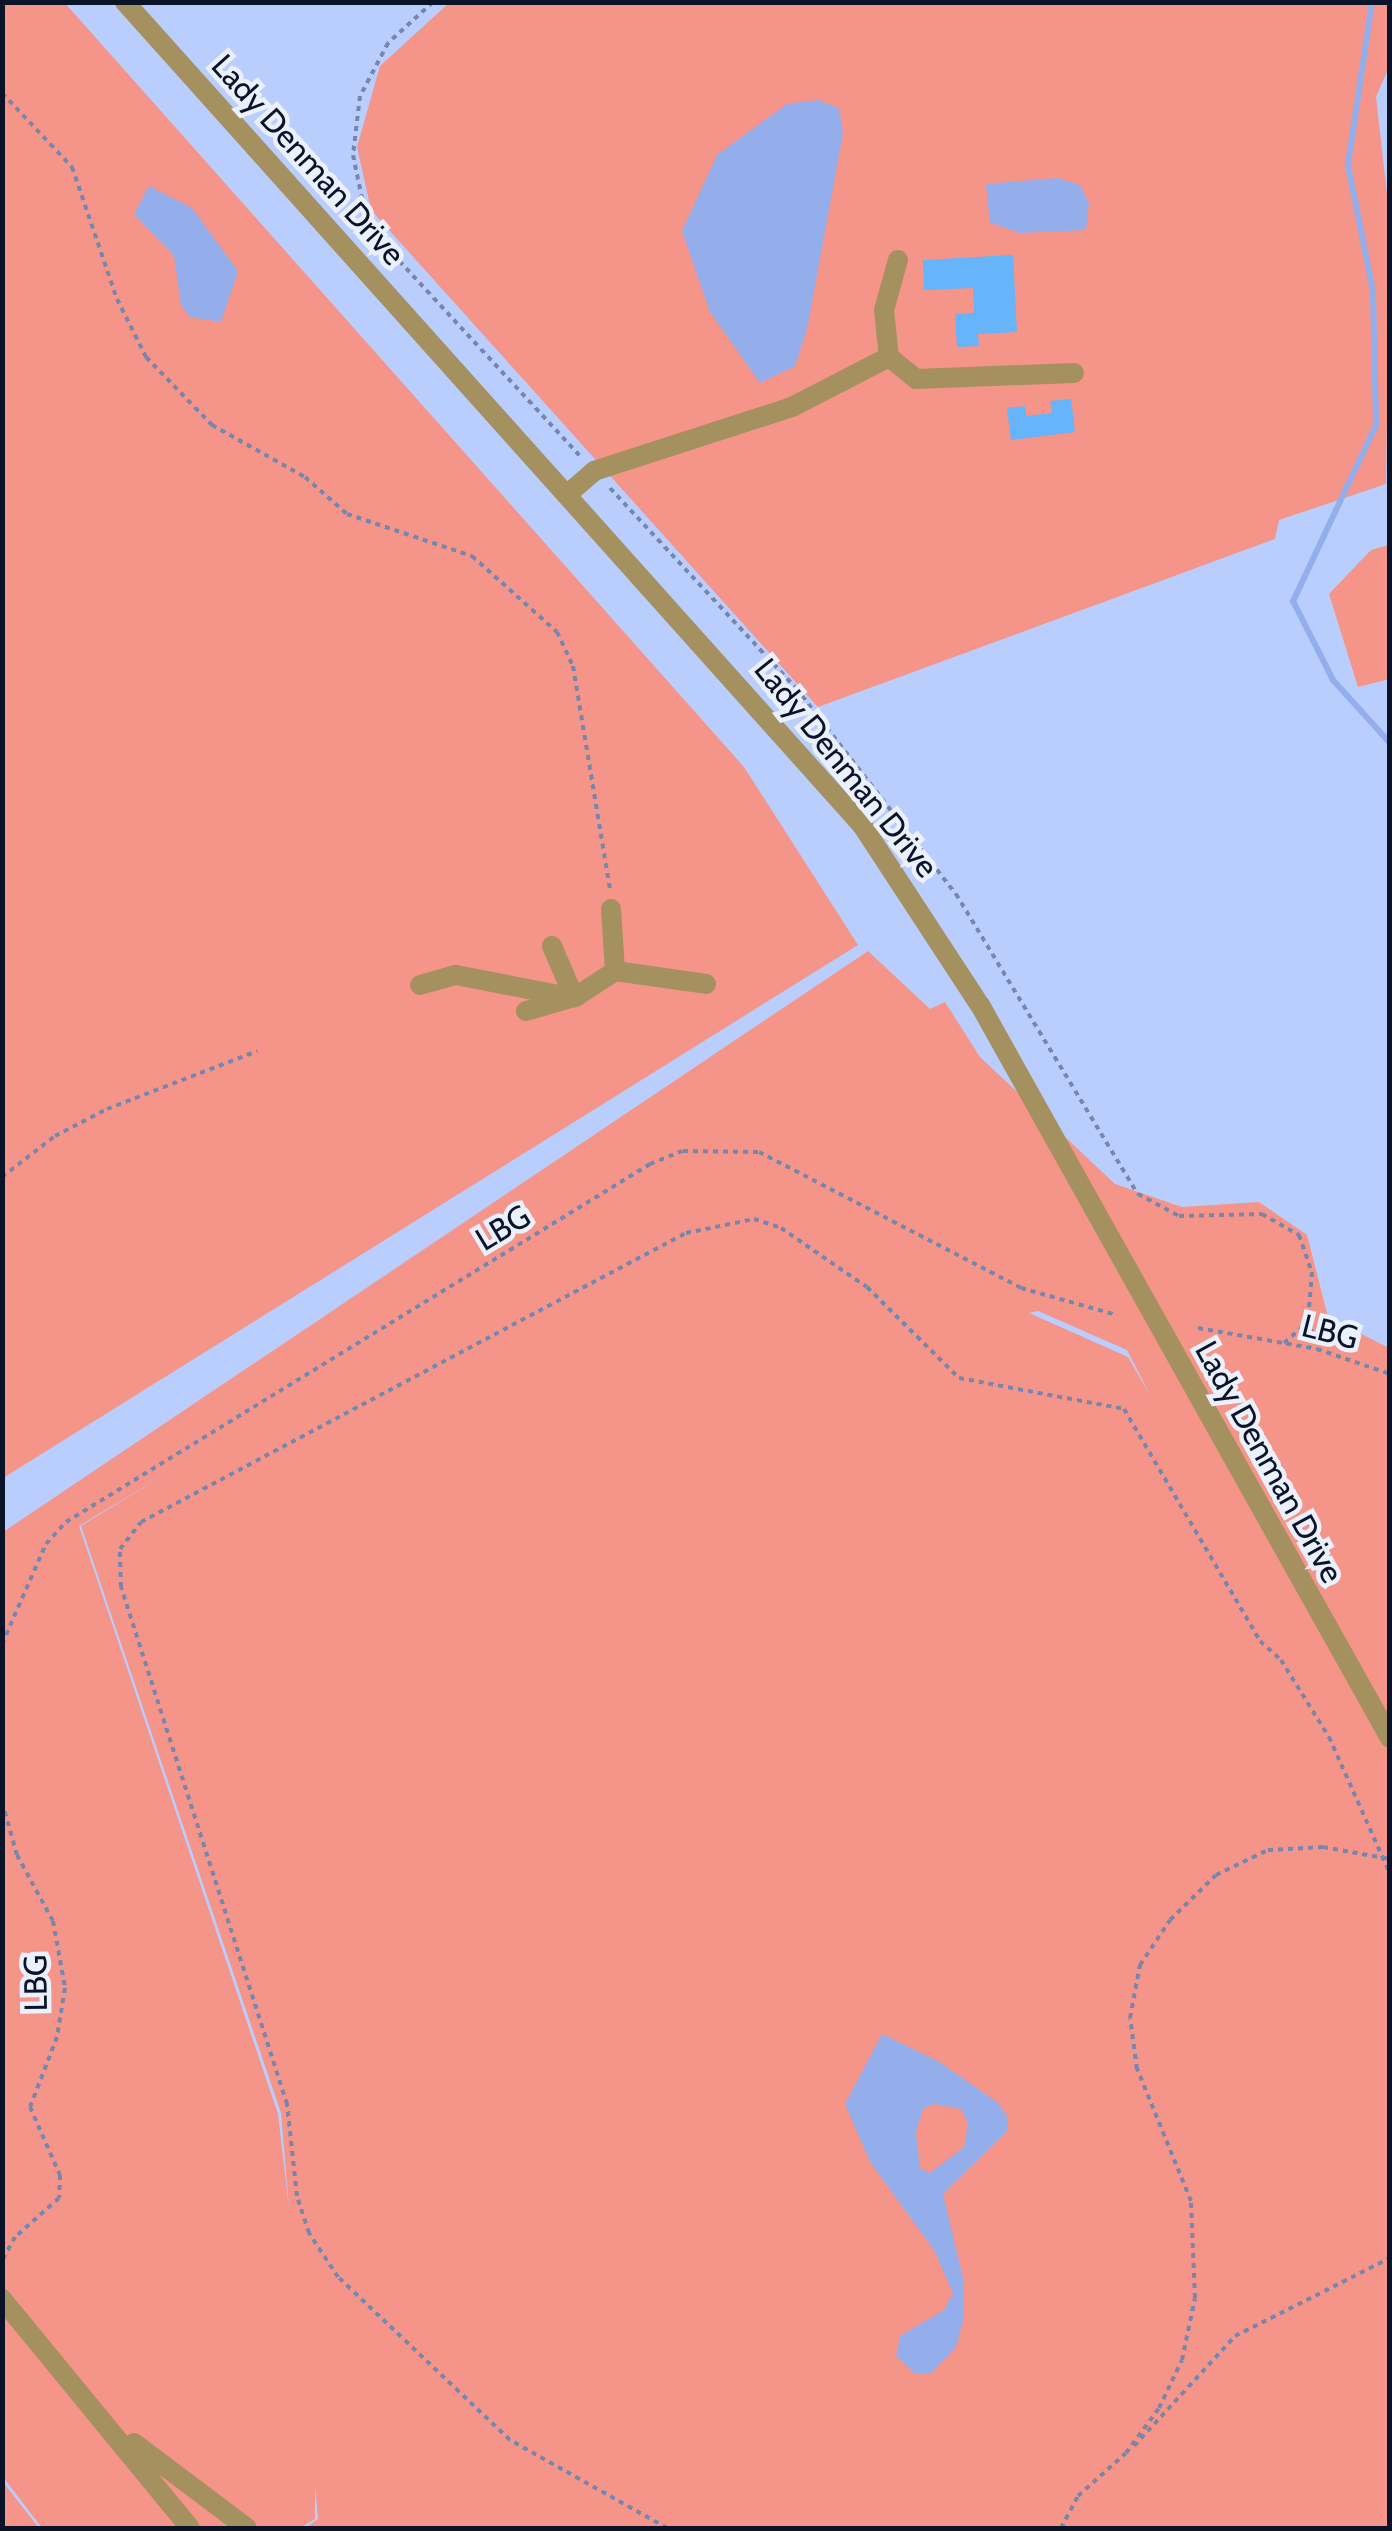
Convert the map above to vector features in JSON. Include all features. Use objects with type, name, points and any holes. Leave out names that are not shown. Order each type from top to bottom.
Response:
[{"type":"street","name":"Lady Denman Drive","points":[[125,2],[765,710],[862,826],[924,914],[1390,1738]]},
{"type":"street","points":[[898,260],[884,310],[889,357],[916,378],[1074,373]]},
{"type":"street","points":[[569,493],[594,471],[792,406],[889,357]]},
{"type":"street","points":[[606,912],[615,971]]},
{"type":"street","points":[[552,946],[573,997]]},
{"type":"street","points":[[526,1011],[573,997],[615,971],[706,984]]},
{"type":"street","points":[[420,985],[456,975],[573,997]]},
{"type":"street","points":[[2,2298],[190,2528]]},
{"type":"street","points":[[81,2394],[155,2461],[247,2528]]},
{"type":"path","points":[[433,2],[388,43],[360,96],[352,155],[365,213],[379,240],[796,688],[956,894],[1127,1182],[1150,1204],[1179,1216],[1262,1214],[1286,1223],[1309,1256],[1308,1320],[1317,1349]]},
{"type":"path","points":[[2,93],[72,167],[118,299],[146,358],[212,425],[305,478],[347,514],[472,556],[557,632],[573,666],[606,912]]},
{"type":"path","points":[[2,1177],[55,1136],[107,1109],[257,1050]]},
{"type":"path","name":"LBG","points":[[2,1644],[46,1544],[66,1522],[650,1164],[683,1151],[759,1152],[1020,1288],[1116,1315]]},
{"type":"path","points":[[667,2528],[510,2440],[338,2278],[308,2233],[297,2196],[288,2104],[121,1587],[120,1549],[142,1522],[686,1234],[754,1219],[781,1228],[866,1288],[959,1378],[1124,1409],[1260,1641],[1281,1660],[1329,1738],[1388,1860],[1390,1874]]},
{"type":"path","points":[[1284,1343],[1308,1320]]},
{"type":"path","name":"LBG","points":[[1198,1328],[1317,1349],[1390,1374]]},
{"type":"path","name":"LBG","points":[[2,1802],[17,1855],[53,1921],[65,1988],[57,2037],[30,2106],[60,2175],[59,2198],[15,2236],[2,2260]]},
{"type":"path","points":[[1126,2453],[1159,2408],[1182,2360],[1195,2298],[1191,2201],[1137,2068],[1130,2018],[1140,1965],[1170,1920],[1216,1874],[1268,1850],[1323,1847],[1388,1860]]},
{"type":"path","points":[[1061,2528],[1078,2496],[1126,2453],[1235,2336],[1390,2258]]},
{"type":"shaded area","points":[[64,2],[744,767],[858,945],[3,1478],[2,3]]},
{"type":"shaded area","points":[[449,3],[1389,3],[1389,67],[1376,97],[1390,220],[1386,484],[1279,520],[1275,539],[818,707],[371,210],[357,147],[380,66]]},
{"type":"shaded area","points":[[1389,545],[1389,679],[1358,687],[1329,594],[1371,550]]},
{"type":"shaded area","points":[[868,951],[930,1009],[945,1002],[980,1057],[1115,1184],[1182,1207],[1259,1202],[1307,1235],[1328,1317],[1389,1348],[1389,2528],[305,2528],[318,2519],[315,2484],[315,2519],[300,2528],[42,2528],[3,2477],[3,1532]],"holes":[[[1038,1311],[1127,1350],[1151,1397],[1128,1357],[1029,1313]],[[172,1470],[81,1526],[281,2113],[289,2208],[278,2114],[79,1526]]]},
{"type":"shaded area","points":[[3,2482],[39,2528],[3,2528]]},
{"type":"water","points":[[818,100],[839,108],[843,133],[807,329],[795,366],[760,383],[710,312],[682,231],[717,155],[787,104]]},
{"type":"water","points":[[1057,178],[1080,185],[1089,203],[1086,230],[1021,233],[990,223],[986,184]]},
{"type":"water","points":[[149,186],[192,208],[238,271],[221,322],[190,317],[181,305],[174,256],[134,214]]},
{"type":"water","points":[[882,2034],[938,2061],[997,2102],[1008,2117],[1007,2131],[943,2194],[964,2282],[964,2317],[956,2347],[931,2373],[914,2373],[896,2356],[900,2336],[944,2310],[953,2293],[934,2250],[870,2162],[845,2104]],"holes":[[[934,2104],[961,2109],[968,2123],[964,2147],[930,2173],[920,2168],[916,2132],[923,2109]]]},
{"type":"building","points":[[1013,255],[1017,332],[978,334],[979,346],[957,347],[955,314],[974,313],[973,288],[924,290],[923,260]]},
{"type":"building","points":[[1071,399],[1075,432],[1011,440],[1007,408],[1025,406],[1026,416],[1052,413],[1050,401]]},
{"type":"waterway","points":[[1372,2],[1348,165],[1373,291],[1376,425],[1293,601],[1333,680],[1390,743]]}]
